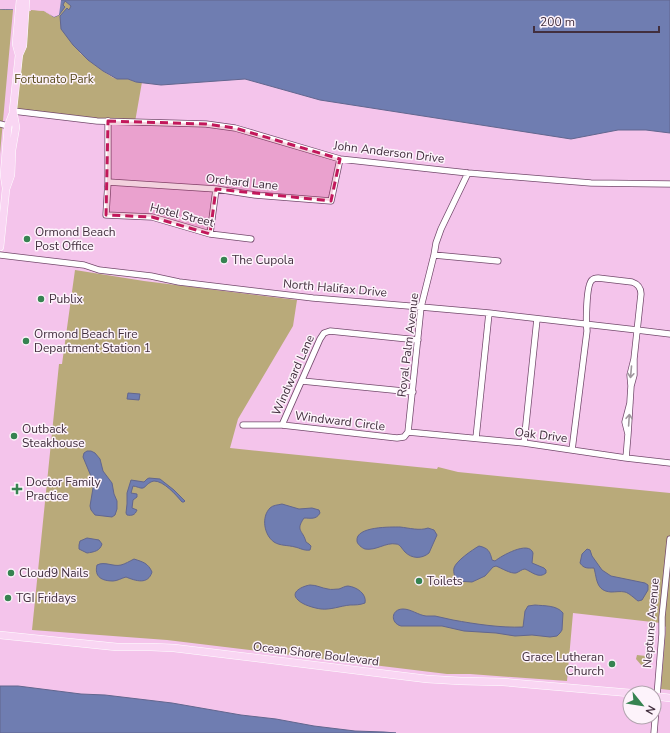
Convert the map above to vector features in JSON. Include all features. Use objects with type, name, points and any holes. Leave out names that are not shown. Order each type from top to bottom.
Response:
[{"type":"main road","points":[[20,0],[21,23]]},
{"type":"main road","points":[[6,189],[4,175],[8,126],[13,111],[20,55],[16,44],[26,0]]},
{"type":"main road","points":[[12,150],[16,127],[13,111]]},
{"type":"main road","points":[[0,247],[6,189],[11,175],[12,133],[8,126]]},
{"type":"main road","name":"Ocean Shore Boulevard","points":[[0,635],[117,647],[174,648],[427,679],[503,682],[622,692]]},
{"type":"street","name":"John Anderson Drive","points":[[13,111],[86,120],[206,124],[235,128],[340,159],[468,173],[591,183],[670,184]]},
{"type":"street","name":"Hotel Street","points":[[108,121],[108,182],[106,215],[152,217],[210,234],[251,239]]},
{"type":"street","points":[[0,124],[8,126]]},
{"type":"street","name":"Orchard Lane","points":[[108,182],[216,189],[331,201],[340,159]]},
{"type":"street","name":"Royal Palm Avenue","points":[[408,432],[421,307],[440,229],[468,173]]},
{"type":"street","points":[[210,234],[216,189]]},
{"type":"street","points":[[434,255],[498,261]]},
{"type":"street","name":"North Halifax Drive","points":[[0,256],[84,265],[99,270],[151,276],[179,282],[313,298],[421,307],[670,334]]},
{"type":"street","points":[[572,450],[586,339],[586,318],[590,284],[592,280],[598,278],[632,282],[639,286],[641,294],[634,359],[634,375],[630,403],[625,422],[628,434],[626,458]]},
{"type":"street","points":[[476,438],[489,314]]},
{"type":"street","points":[[524,443],[537,319]]},
{"type":"street","name":"Windward Lane","points":[[282,425],[324,333],[330,331],[418,340]]},
{"type":"street","points":[[302,381],[412,392]]},
{"type":"street","name":"Windward Circle","points":[[243,425],[282,425],[397,438],[404,437],[408,432]]},
{"type":"street","name":"Oak Drive","points":[[408,432],[524,443],[670,463]]},
{"type":"street","name":"Neptune Avenue","points":[[657,685],[662,617],[670,539]]},
{"type":"highlighted area","points":[[108,121],[206,124],[235,128],[340,159],[331,201],[216,189],[210,234],[152,217],[106,215]]},
{"type":"green space","name":"Fortunato Park","points":[[65,1],[72,6],[69,10],[67,8],[80,53],[112,77],[142,82],[135,122],[13,111],[26,9],[44,11],[52,16],[65,7],[62,5]]},
{"type":"green space","points":[[0,9],[13,10],[0,154]]},
{"type":"green space","points":[[75,270],[144,281],[297,300],[293,326],[238,419],[230,448],[437,469],[438,467],[458,472],[670,493],[670,690],[662,689],[661,685],[666,627],[661,623],[573,613],[567,681],[470,674],[447,674],[167,640],[32,630],[59,364],[62,364]]},
{"type":"green space","points":[[637,655],[647,657],[647,667],[642,666],[636,659]]},
{"type":"water","points":[[0,0],[670,0],[670,133],[646,130],[618,130],[571,139],[320,100],[245,79],[161,85],[136,82],[128,79],[117,79],[88,60],[73,45],[61,29],[60,16],[67,8],[69,10],[71,6],[65,1],[63,5],[65,7],[59,15],[54,17],[46,11],[38,9],[0,9]]},
{"type":"water","points":[[128,393],[140,394],[139,400],[127,399]]},
{"type":"water","points":[[87,451],[95,453],[100,459],[103,471],[112,483],[117,501],[117,509],[115,515],[112,517],[95,515],[91,510],[90,506],[93,481],[83,457],[84,453]]},
{"type":"water","points":[[149,478],[160,479],[185,501],[182,502],[162,483],[154,481],[142,488],[133,486],[131,493],[137,494],[137,497],[133,500],[132,508],[137,510],[133,515],[127,515],[127,493],[131,480],[144,482]]},
{"type":"water","points":[[282,504],[299,509],[312,508],[319,510],[320,513],[317,517],[304,518],[300,526],[300,530],[306,542],[311,546],[310,550],[279,544],[274,542],[268,535],[265,526],[265,516],[270,508]]},
{"type":"water","points":[[382,527],[418,529],[428,528],[434,530],[437,535],[429,553],[420,557],[414,557],[405,552],[397,544],[388,544],[377,548],[365,549],[362,548],[357,542],[358,536],[362,532]]},
{"type":"water","points":[[87,538],[99,540],[102,544],[100,548],[94,552],[87,553],[79,549],[80,541]]},
{"type":"water","points":[[479,546],[488,550],[492,560],[495,561],[515,550],[521,548],[530,549],[533,553],[532,563],[544,568],[546,573],[543,575],[538,575],[523,569],[514,573],[496,566],[493,567],[485,576],[472,582],[457,581],[454,572],[455,565],[472,550]]},
{"type":"water","points":[[587,549],[590,550],[592,556],[602,570],[611,576],[645,583],[648,585],[648,590],[642,600],[638,601],[630,594],[625,592],[611,592],[602,589],[598,584],[594,568],[585,567],[580,563],[582,554]]},
{"type":"water","points":[[134,559],[145,563],[149,567],[152,572],[148,579],[138,581],[126,577],[116,581],[109,581],[100,578],[97,573],[97,565],[121,565]]},
{"type":"water","points":[[315,585],[326,589],[339,589],[347,586],[358,589],[363,594],[365,603],[359,605],[318,609],[298,600],[295,594],[301,588]]},
{"type":"water","points":[[535,605],[554,607],[563,613],[562,630],[557,636],[515,636],[464,631],[442,626],[401,626],[395,622],[393,616],[396,611],[403,609],[426,616],[435,616],[470,623],[523,627],[525,611],[528,606]]},
{"type":"water","points":[[0,686],[18,686],[81,694],[105,695],[172,703],[314,726],[355,731],[396,733],[0,733]]},
{"type":"pier","points":[[0,0],[61,0],[59,15],[54,17],[44,11],[31,10],[13,12],[13,9],[0,9]]},
{"type":"place","name":"Ormond Beach Post Office","points":[[27,239]]},
{"type":"place","name":"The Cupola","points":[[224,260]]},
{"type":"place","name":"Publix","points":[[41,299]]},
{"type":"place","name":"Ormond Beach Fire Department Station 1","points":[[26,341]]},
{"type":"place","name":"Outback Steakhouse","points":[[14,436]]},
{"type":"place","name":"Doctor Family Practice","points":[[17,489]]},
{"type":"place","name":"Cloud9 Nails","points":[[11,573]]},
{"type":"place","name":"Toilets","points":[[419,581]]},
{"type":"place","name":"TGI Fridays","points":[[8,598]]},
{"type":"place","name":"Grace Lutheran Church","points":[[612,664]]}]
